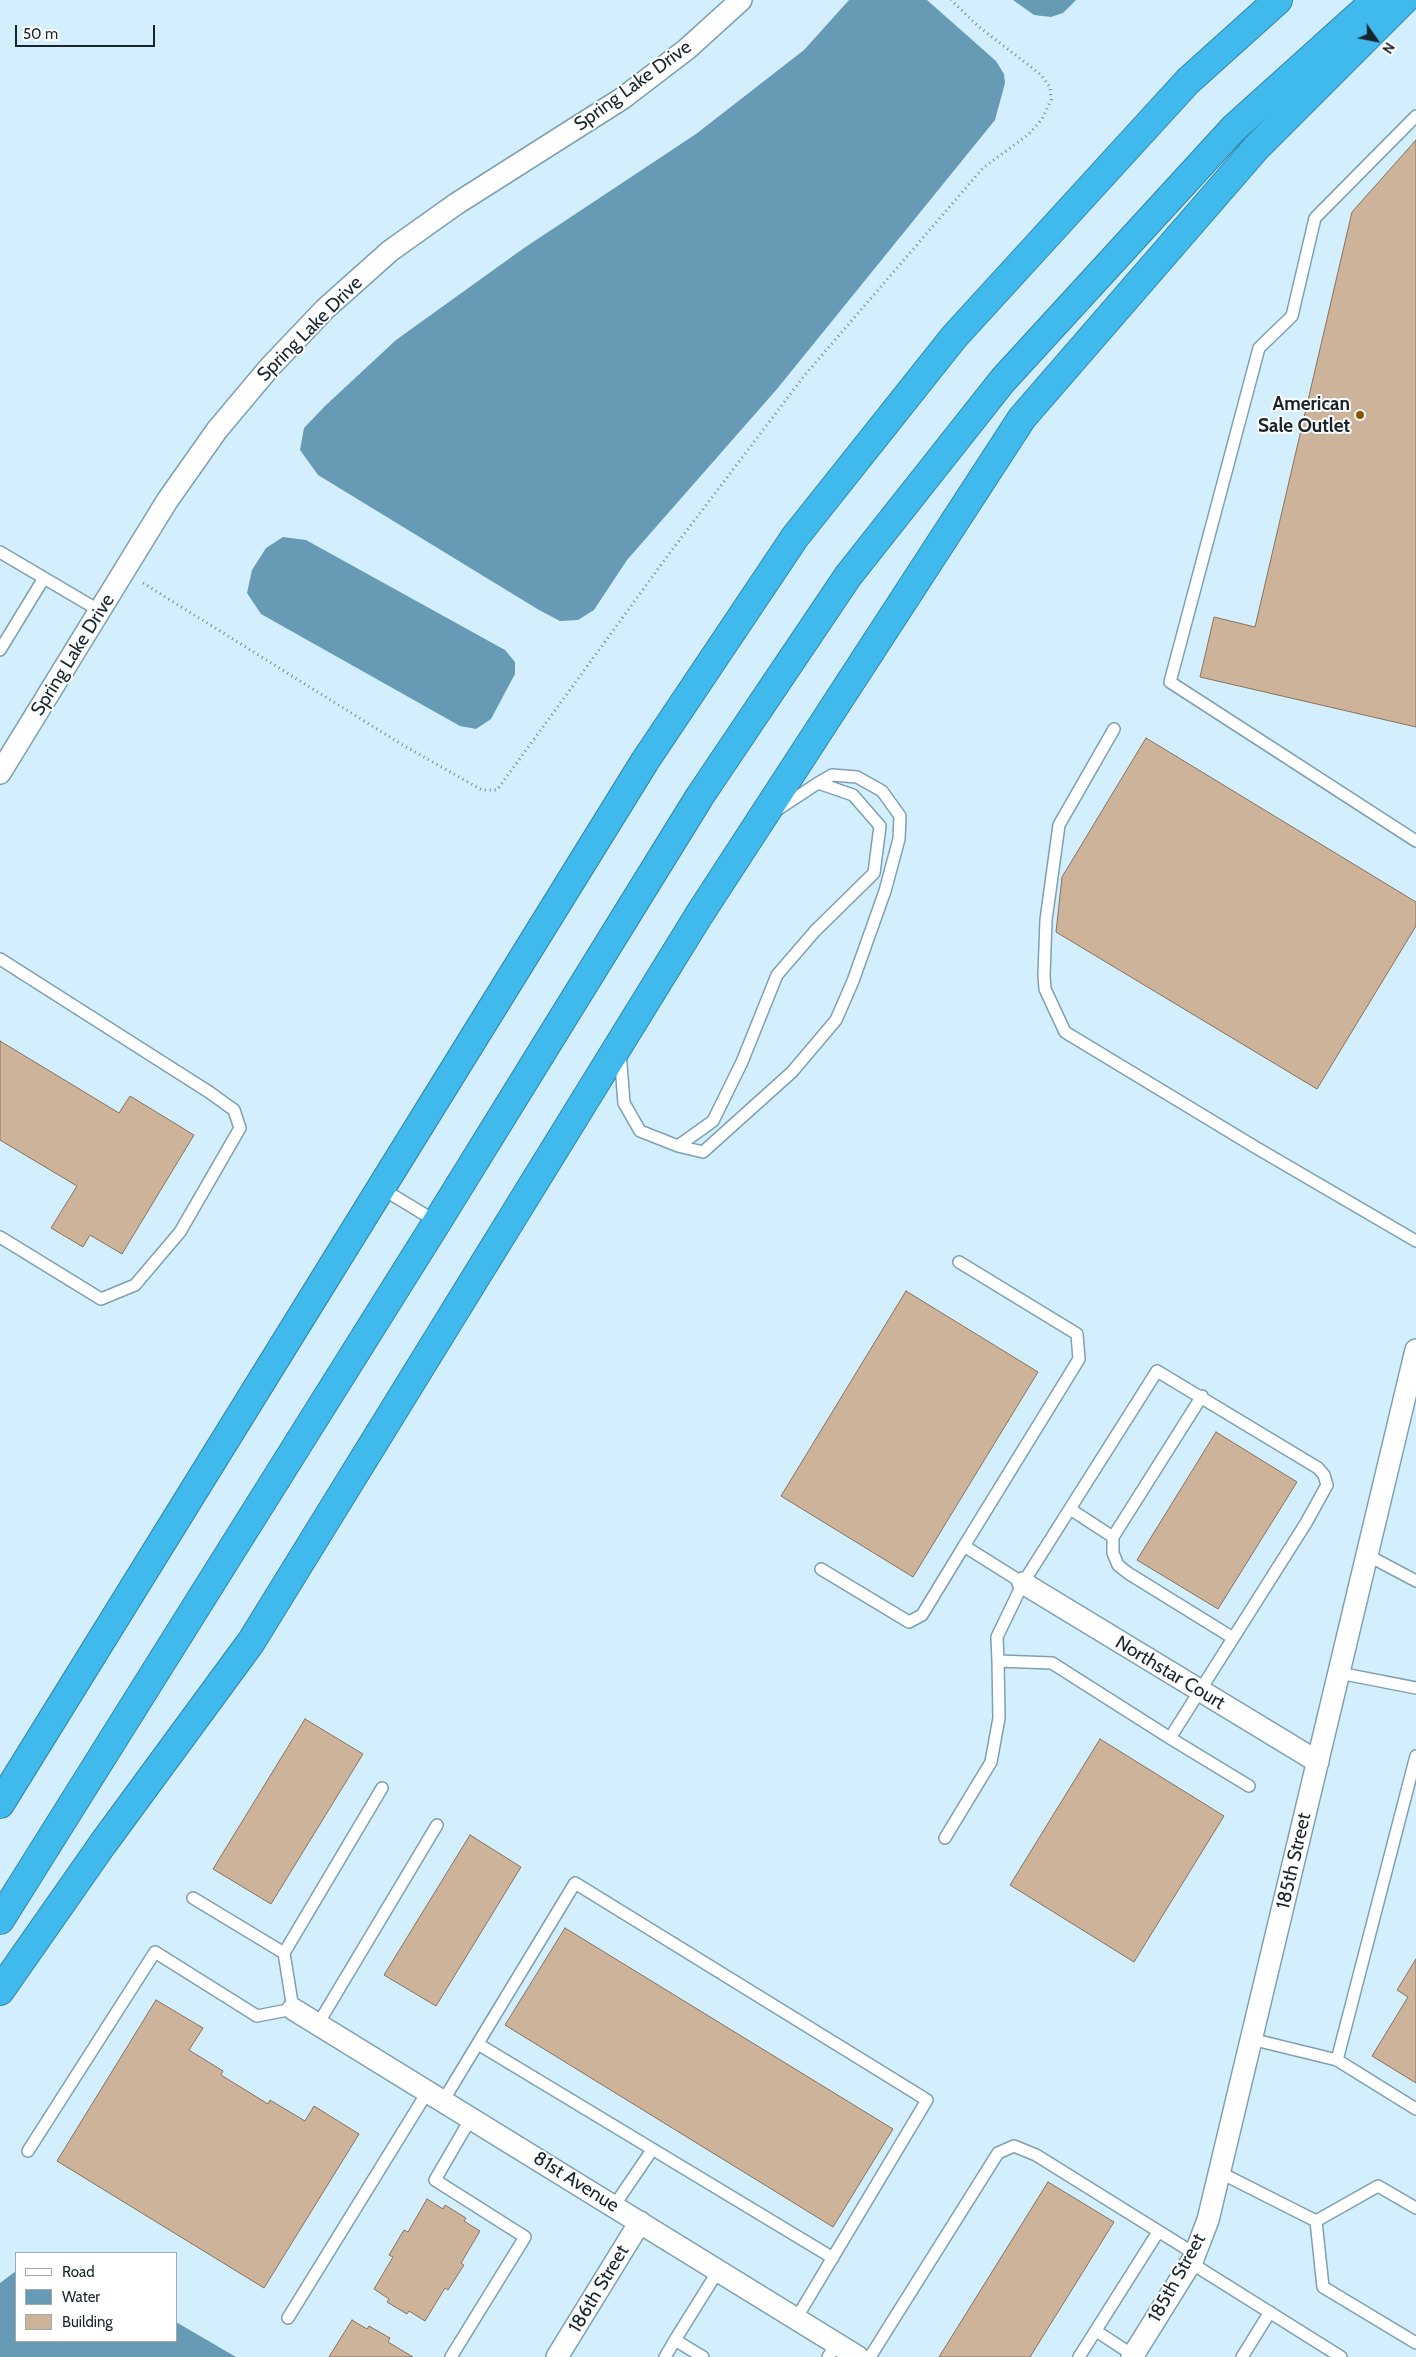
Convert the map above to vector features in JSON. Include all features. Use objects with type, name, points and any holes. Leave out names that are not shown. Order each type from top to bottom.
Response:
[{"type":"highway","points":[[0,1804],[645,761],[795,537],[954,337],[1188,81],[1278,0]]},
{"type":"highway","points":[[0,1920],[437,1222],[700,796],[848,576],[1004,380],[1220,142],[1376,0]]},
{"type":"highway","points":[[0,1992],[102,1845],[251,1642],[619,1045],[759,822],[1022,418],[1256,148],[1404,0]]},
{"type":"street","name":"Spring Lake Drive","points":[[0,773],[167,501],[217,430],[269,368],[325,309],[390,250],[456,204],[622,98],[687,49],[742,0]]},
{"type":"street","name":"185th Street","points":[[1133,2356],[1193,2258],[1208,2220],[1416,1350]]},
{"type":"street","name":"Northstar Court","points":[[1023,1583],[1318,1762]]},
{"type":"street","name":"81st Avenue","points":[[293,2009],[796,2319],[832,2350],[858,2357]]},
{"type":"street","name":"186th Street","points":[[558,2357],[640,2222]]},
{"type":"lane","points":[[1416,116],[1315,218],[1292,316],[1259,348],[1170,682],[1416,841]]},
{"type":"lane","points":[[0,552],[100,611]]},
{"type":"lane","points":[[0,650],[44,578]]},
{"type":"lane","points":[[1114,730],[1059,825],[1046,920],[1044,975],[1045,990],[1065,1032],[1416,1241]]},
{"type":"lane","points":[[619,1045],[624,1104],[640,1130],[678,1146],[704,1152],[792,1072],[836,1020],[853,981],[885,891],[899,839],[900,816],[882,791],[857,777],[832,775],[759,822]]},
{"type":"lane","points":[[678,1146],[714,1121],[742,1062],[777,975],[815,930],[874,873],[880,826],[853,795],[818,783]]},
{"type":"lane","points":[[0,959],[209,1092],[234,1110],[240,1128],[180,1232],[135,1285],[101,1299],[0,1237]]},
{"type":"lane","points":[[381,1188],[437,1222]]},
{"type":"lane","points":[[821,1569],[909,1622],[922,1615],[1079,1359],[1077,1334],[960,1262]]},
{"type":"lane","points":[[945,1838],[991,1762],[999,1718],[997,1637],[1023,1583],[1157,1371],[1202,1396],[1318,1468],[1324,1475],[1327,1485],[1306,1523],[1170,1738]]},
{"type":"lane","points":[[1202,1396],[1113,1537],[1113,1554],[1118,1565],[1233,1638]]},
{"type":"lane","points":[[1070,1509],[1113,1537]]},
{"type":"lane","points":[[964,1546],[1023,1583]]},
{"type":"lane","points":[[1367,1555],[1416,1581]]},
{"type":"lane","points":[[998,1662],[1052,1663],[1249,1786]]},
{"type":"lane","points":[[1339,1674],[1416,1688]]},
{"type":"lane","points":[[1337,2060],[1416,1756]]},
{"type":"lane","points":[[28,2151],[155,1952],[257,2016],[293,2009],[284,1953],[382,1788]]},
{"type":"lane","points":[[318,2024],[437,1825]]},
{"type":"lane","points":[[288,2318],[436,2096],[478,2044],[575,1884],[927,2100],[796,2319]]},
{"type":"lane","points":[[194,1898],[284,1953]]},
{"type":"lane","points":[[1251,2040],[1337,2060],[1416,2109]]},
{"type":"lane","points":[[478,2044],[833,2258]]},
{"type":"lane","points":[[451,2357],[524,2237],[435,2180],[471,2118]]},
{"type":"lane","points":[[870,2357],[998,2153],[1014,2146],[1036,2154],[1158,2232],[1270,2312],[1341,2357]]},
{"type":"lane","points":[[614,2206],[652,2150]]},
{"type":"lane","points":[[1219,2172],[1316,2220]]},
{"type":"lane","points":[[1316,2220],[1378,2186],[1416,2208]]},
{"type":"lane","points":[[1316,2220],[1323,2287],[1416,2343]]},
{"type":"lane","points":[[1079,2357],[1158,2232]]},
{"type":"lane","points":[[665,2357],[718,2271]]},
{"type":"lane","points":[[1242,2357],[1270,2312]]},
{"type":"lane","points":[[1096,2330],[1133,2356]]},
{"type":"lane","points":[[675,2340],[703,2357]]},
{"type":"path","points":[[143,583],[401,744],[482,790],[497,790],[654,574],[804,376],[983,168],[1028,134],[1042,118],[1051,100],[1050,87],[1040,74],[978,26],[951,0]]},
{"type":"water","points":[[849,0],[927,0],[996,61],[1004,74],[1005,83],[995,120],[777,389],[627,560],[594,610],[578,620],[560,621],[318,475],[300,450],[304,428],[396,340],[524,248],[696,134],[804,50]]},
{"type":"water","points":[[1013,0],[1076,0],[1063,13],[1051,17],[1034,15]]},
{"type":"water","points":[[283,537],[306,540],[505,650],[515,662],[515,674],[491,719],[476,729],[460,726],[261,614],[247,593],[252,570],[266,548]]},
{"type":"water","points":[[15,2272],[15,2342],[178,2342],[178,2323],[236,2357],[0,2357],[0,2283]]},
{"type":"building","name":"American Sale Outlet","points":[[1416,140],[1416,727],[1200,677],[1214,617],[1255,627],[1352,212]]},
{"type":"building","points":[[1146,738],[1416,902],[1416,926],[1317,1089],[1056,932],[1062,877]]},
{"type":"building","points":[[0,1041],[119,1113],[130,1096],[194,1135],[122,1254],[90,1235],[83,1247],[51,1228],[77,1186],[0,1140]]},
{"type":"building","points":[[906,1291],[1038,1372],[913,1577],[781,1496]]},
{"type":"building","points":[[1216,1432],[1297,1482],[1218,1609],[1137,1560]]},
{"type":"building","points":[[305,1719],[363,1754],[271,1904],[213,1869]]},
{"type":"building","points":[[1100,1739],[1224,1816],[1134,1962],[1010,1885]]},
{"type":"building","points":[[470,1835],[521,1867],[436,2006],[384,1975]]},
{"type":"building","points":[[565,1928],[893,2129],[833,2227],[505,2025]]},
{"type":"building","points":[[1416,1959],[1416,2083],[1372,2056],[1408,1997],[1397,1990]]},
{"type":"building","points":[[156,2000],[203,2028],[189,2050],[223,2071],[221,2075],[268,2104],[270,2100],[305,2121],[314,2106],[359,2134],[264,2288],[57,2161]]},
{"type":"building","points":[[1048,2182],[1114,2222],[1030,2357],[939,2357]]},
{"type":"building","points":[[427,2199],[443,2209],[445,2205],[466,2218],[464,2221],[480,2231],[461,2263],[464,2265],[448,2290],[445,2288],[425,2321],[409,2311],[407,2314],[387,2302],[389,2299],[374,2289],[393,2257],[389,2255],[404,2230],[408,2232]]},
{"type":"building","points":[[352,2320],[367,2329],[369,2326],[390,2338],[388,2342],[413,2357],[329,2357]]},
{"type":"place","name":"American Sale Outlet","points":[[1360,415]]}]
